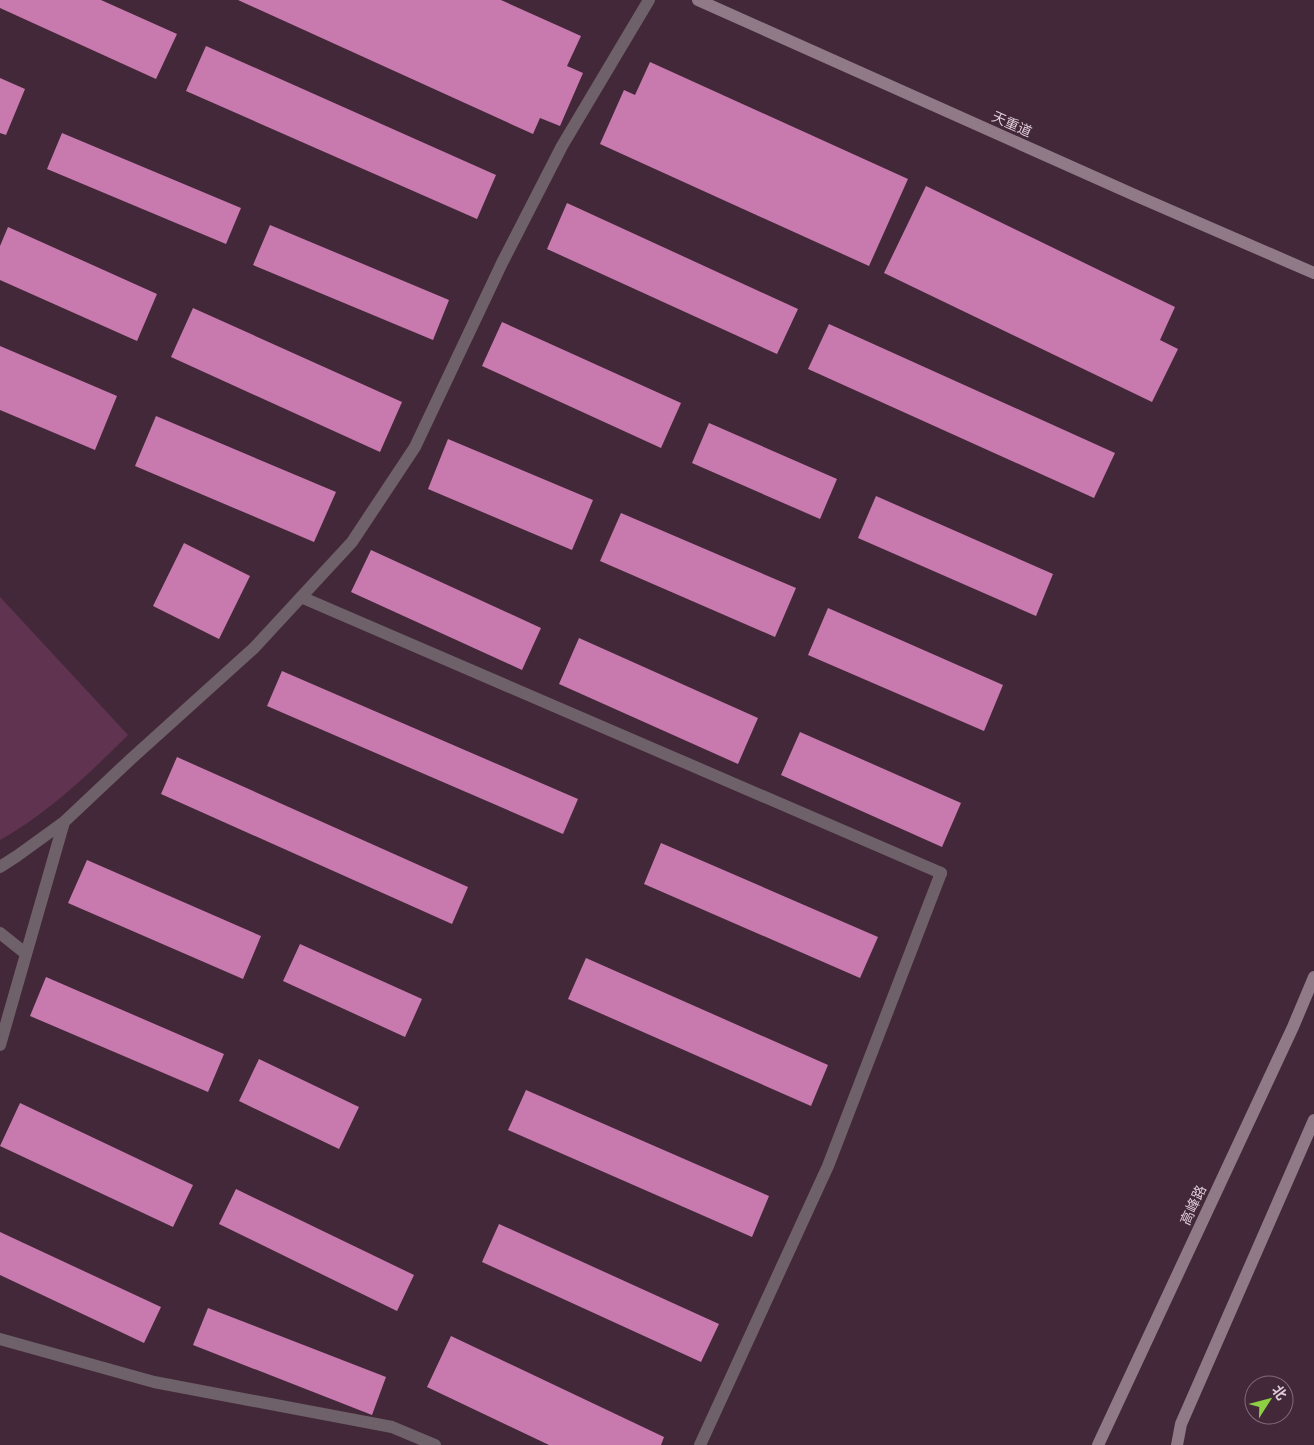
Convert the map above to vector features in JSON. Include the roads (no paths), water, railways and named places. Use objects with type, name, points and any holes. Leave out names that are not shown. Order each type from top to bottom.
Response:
[{"type":"main road","name":"天重道","points":[[698,0],[1314,274]]},
{"type":"main road","name":"高峰路","points":[[1098,1445],[1289,1036],[1314,977]]},
{"type":"main road","points":[[1177,1445],[1181,1424],[1314,1120]]},
{"type":"street","points":[[0,867],[64,822],[131,758],[254,648],[352,542],[415,447],[502,263],[562,146],[649,0]]},
{"type":"street","points":[[301,597],[941,873],[828,1166],[700,1445]]},
{"type":"street","points":[[0,1045],[64,822]]},
{"type":"street","points":[[0,933],[25,953]]},
{"type":"street","points":[[0,1339],[154,1382],[392,1427],[435,1445]]}]
